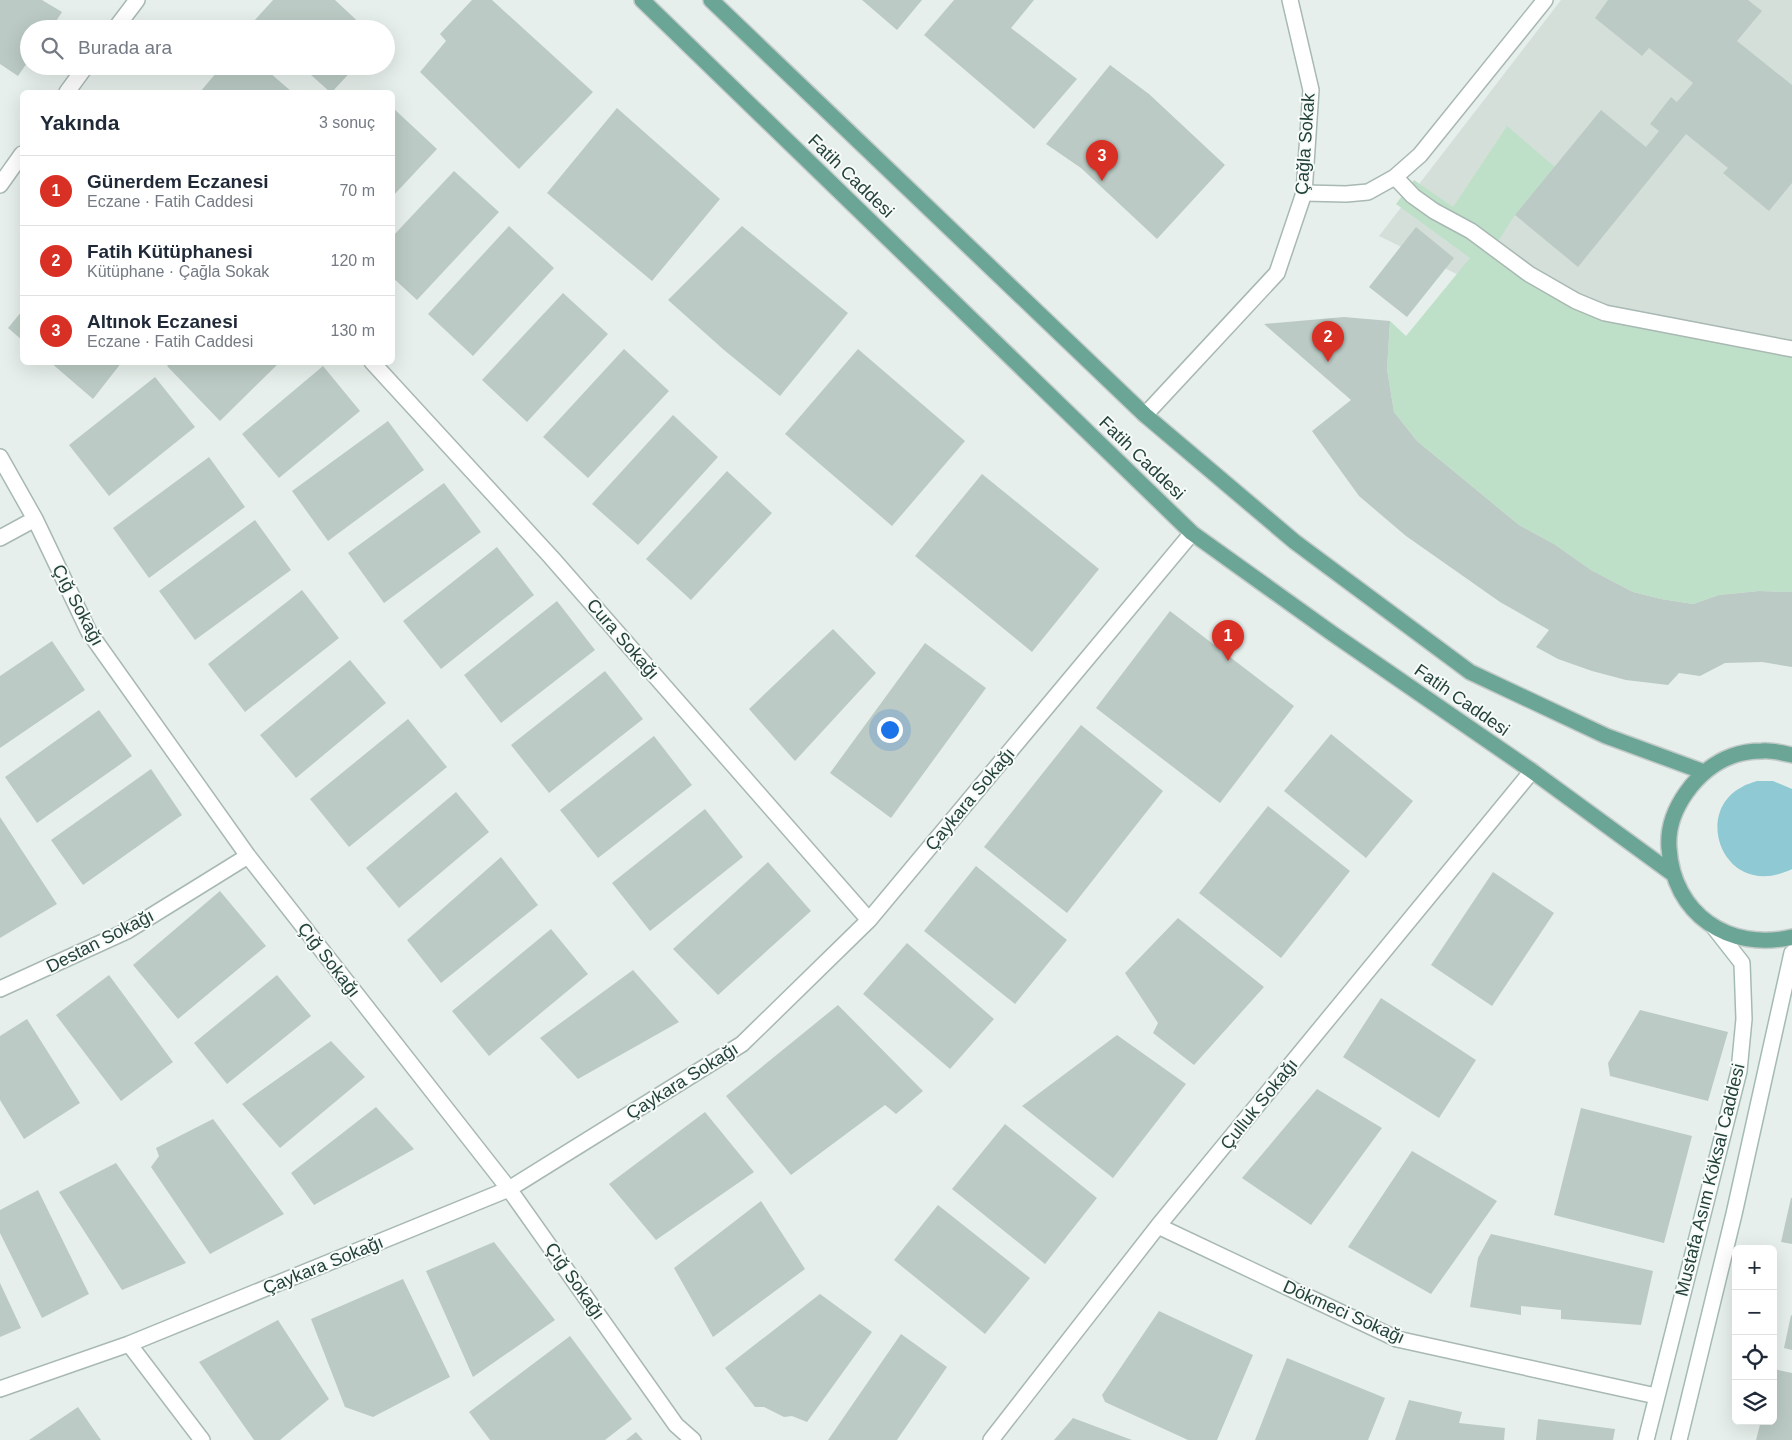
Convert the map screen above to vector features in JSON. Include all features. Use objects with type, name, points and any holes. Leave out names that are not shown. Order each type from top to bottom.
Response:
[{"type":"main road","name":"Fatih Caddesi","points":[[642,0],[1192,533],[1333,634],[1532,772],[1673,874]]},
{"type":"main road","name":"Fatih Caddesi","points":[[711,0],[1145,414],[1295,542],[1470,672],[1606,736],[1704,772]]},
{"type":"main road","points":[[1792,755],[1764,750],[1732,756],[1704,772],[1685,793],[1673,818],[1668,846],[1673,874],[1682,895],[1696,912],[1713,926],[1732,936],[1753,941],[1775,941],[1792,937]]},
{"type":"street","points":[[122,20],[137,0]]},
{"type":"street","name":"Çağla Sokak","points":[[1145,414],[1277,273],[1304,193],[1311,90],[1290,0]]},
{"type":"street","points":[[1304,193],[1346,194],[1368,192],[1395,177],[1420,155],[1545,0]]},
{"type":"street","points":[[73,90],[81,75]]},
{"type":"street","points":[[0,186],[20,157]]},
{"type":"street","points":[[1395,177],[1413,196],[1434,211],[1471,231],[1529,274],[1576,302],[1605,313],[1792,349]]},
{"type":"street","name":"Cura Sokağı","points":[[375,365],[551,557],[869,920]]},
{"type":"street","name":"Çığ Sokağı","points":[[0,457],[35,519],[89,632],[248,856],[509,1189],[676,1424],[693,1440]]},
{"type":"street","points":[[0,538],[35,519]]},
{"type":"street","name":"Çaykara Sokağı","points":[[0,1389],[129,1344],[509,1189],[742,1044],[869,920],[1192,533]]},
{"type":"street","name":"Çulluk Sokağı","points":[[991,1440],[1158,1226],[1532,772]]},
{"type":"street","name":"Destan Sokağı","points":[[0,989],[127,931],[248,856]]},
{"type":"street","name":"Mustafa Asım Köksal Caddesi","points":[[1646,1440],[1740,1071],[1744,1019],[1742,963],[1713,926]]},
{"type":"street","name":"Mustafa Asım Köksal Caddesi","points":[[1679,1440],[1734,1214],[1792,953]]},
{"type":"street","name":"Dökmeci Sokağı","points":[[1158,1226],[1397,1339],[1656,1396]]},
{"type":"street","points":[[129,1344],[202,1440]]},
{"type":"shaded area","points":[[1561,0],[1792,0],[1792,380],[1583,336],[1379,236]]},
{"type":"green space","points":[[1507,126],[1555,167],[1515,215],[1497,243],[1582,301],[1792,354],[1792,592],[1759,591],[1719,595],[1693,604],[1633,592],[1591,570],[1554,544],[1519,525],[1417,441],[1394,412],[1387,369],[1390,321],[1406,336],[1470,258],[1396,204],[1414,180],[1453,207]]},
{"type":"water","points":[[1757,781],[1773,781],[1792,789],[1792,869],[1769,876],[1749,874],[1733,864],[1723,850],[1718,833],[1719,815],[1727,799],[1744,786]]},
{"type":"building","points":[[0,0],[42,0],[62,12],[57,20],[20,20],[20,73],[18,76],[0,64]]},
{"type":"building","points":[[273,0],[335,0],[356,20],[255,20]]},
{"type":"building","points":[[472,0],[492,0],[593,92],[519,169],[420,72],[446,41],[440,34]]},
{"type":"building","points":[[862,0],[922,0],[897,30]]},
{"type":"building","points":[[954,0],[1034,0],[1011,28],[1077,79],[1034,129],[924,35]]},
{"type":"building","points":[[1608,0],[1748,0],[1762,11],[1737,41],[1792,85],[1792,183],[1769,211],[1723,173],[1728,168],[1686,134],[1578,267],[1515,215],[1601,110],[1646,147],[1659,131],[1650,124],[1671,97],[1677,102],[1693,83],[1649,48],[1642,56],[1595,18]]},
{"type":"building","points":[[1110,65],[1149,94],[1225,165],[1157,239],[1081,168],[1046,144]]},
{"type":"building","points":[[214,75],[272,75],[290,90],[202,90]]},
{"type":"building","points":[[311,75],[348,75],[334,90],[328,90]]},
{"type":"building","points":[[617,108],[720,199],[652,281],[547,193]]},
{"type":"building","points":[[395,110],[437,149],[395,194]]},
{"type":"building","points":[[454,171],[499,212],[417,300],[395,280],[395,234]]},
{"type":"building","points":[[509,226],[554,268],[473,356],[428,314]]},
{"type":"building","points":[[742,226],[848,313],[780,396],[724,350],[668,300]]},
{"type":"building","points":[[1416,227],[1454,258],[1407,317],[1369,287]]},
{"type":"building","points":[[563,293],[608,334],[527,422],[482,380]]},
{"type":"building","points":[[20,313],[20,338],[8,328]]},
{"type":"building","points":[[1344,317],[1390,321],[1387,369],[1394,412],[1417,441],[1519,525],[1554,544],[1591,570],[1633,592],[1693,604],[1719,595],[1759,591],[1792,592],[1792,667],[1762,662],[1725,663],[1700,676],[1679,673],[1668,685],[1626,680],[1592,671],[1558,659],[1536,647],[1549,630],[1500,602],[1406,536],[1359,496],[1312,431],[1351,400],[1264,324]]},
{"type":"building","points":[[624,349],[669,391],[588,478],[543,437]]},
{"type":"building","points":[[858,349],[965,441],[892,526],[785,434]]},
{"type":"building","points":[[53,365],[120,365],[93,399]]},
{"type":"building","points":[[168,365],[277,365],[220,421]]},
{"type":"building","points":[[323,366],[360,411],[279,478],[242,434]]},
{"type":"building","points":[[155,377],[195,427],[109,496],[69,445]]},
{"type":"building","points":[[673,415],[718,457],[638,545],[592,504]]},
{"type":"building","points":[[388,421],[424,470],[328,541],[292,491]]},
{"type":"building","points":[[209,457],[245,507],[149,578],[113,528]]},
{"type":"building","points":[[727,471],[772,513],[691,600],[646,559]]},
{"type":"building","points":[[982,474],[1099,569],[1032,652],[915,556]]},
{"type":"building","points":[[444,483],[481,532],[384,603],[348,553]]},
{"type":"building","points":[[255,520],[291,570],[195,640],[159,591]]},
{"type":"building","points":[[497,547],[534,595],[441,669],[403,621]]},
{"type":"building","points":[[302,590],[339,638],[245,712],[208,664]]},
{"type":"building","points":[[557,601],[595,650],[501,723],[464,675]]},
{"type":"building","points":[[1170,611],[1294,706],[1220,803],[1096,708]]},
{"type":"building","points":[[833,629],[876,673],[795,761],[749,709]]},
{"type":"building","points":[[52,641],[85,690],[0,748],[0,676]]},
{"type":"building","points":[[925,643],[986,688],[891,818],[830,773]]},
{"type":"building","points":[[350,660],[386,703],[296,778],[260,735]]},
{"type":"building","points":[[605,671],[643,719],[549,793],[511,745]]},
{"type":"building","points":[[99,710],[132,756],[37,823],[5,777]]},
{"type":"building","points":[[408,719],[447,767],[349,847],[310,799]]},
{"type":"building","points":[[1081,725],[1163,791],[1067,913],[984,847]]},
{"type":"building","points":[[1331,734],[1413,801],[1366,858],[1284,791]]},
{"type":"building","points":[[654,736],[692,785],[598,858],[560,810]]},
{"type":"building","points":[[151,769],[182,815],[83,885],[51,840]]},
{"type":"building","points":[[456,792],[489,832],[399,908],[366,868]]},
{"type":"building","points":[[1268,806],[1350,871],[1281,958],[1199,893]]},
{"type":"building","points":[[705,809],[743,857],[650,931],[612,883]]},
{"type":"building","points":[[0,817],[57,904],[0,938]]},
{"type":"building","points":[[501,857],[538,905],[441,983],[407,940]]},
{"type":"building","points":[[768,862],[811,911],[718,995],[673,949]]},
{"type":"building","points":[[976,866],[1067,940],[1015,1004],[924,931]]},
{"type":"building","points":[[1493,872],[1554,913],[1492,1006],[1431,965]]},
{"type":"building","points":[[220,891],[266,946],[178,1019],[133,965]]},
{"type":"building","points":[[1178,918],[1264,987],[1194,1065],[1153,1033],[1158,1023],[1125,973]]},
{"type":"building","points":[[551,929],[588,974],[489,1056],[452,1011]]},
{"type":"building","points":[[907,943],[994,1019],[950,1069],[863,994]]},
{"type":"building","points":[[633,970],[679,1022],[578,1079],[540,1038]]},
{"type":"building","points":[[109,975],[173,1062],[121,1101],[56,1015]]},
{"type":"building","points":[[277,975],[311,1016],[227,1084],[194,1043]]},
{"type":"building","points":[[1381,998],[1476,1060],[1439,1118],[1343,1057]]},
{"type":"building","points":[[838,1005],[923,1091],[896,1114],[885,1105],[791,1175],[726,1096]]},
{"type":"building","points":[[1640,1010],[1728,1032],[1708,1101],[1610,1076],[1608,1063]]},
{"type":"building","points":[[27,1019],[80,1103],[24,1139],[0,1100],[0,1036]]},
{"type":"building","points":[[1117,1035],[1186,1084],[1113,1178],[1022,1106]]},
{"type":"building","points":[[331,1041],[365,1077],[280,1148],[242,1104]]},
{"type":"building","points":[[1317,1089],[1382,1128],[1311,1225],[1242,1178]]},
{"type":"building","points":[[376,1107],[414,1149],[314,1205],[291,1173]]},
{"type":"building","points":[[1581,1108],[1692,1136],[1664,1243],[1554,1215]]},
{"type":"building","points":[[705,1112],[754,1172],[656,1240],[609,1184]]},
{"type":"building","points":[[213,1119],[284,1214],[210,1254],[151,1167],[159,1156],[156,1148]]},
{"type":"building","points":[[1005,1124],[1097,1198],[1045,1264],[952,1189]]},
{"type":"building","points":[[1412,1151],[1497,1201],[1431,1294],[1348,1247]]},
{"type":"building","points":[[116,1163],[186,1263],[122,1290],[59,1192]]},
{"type":"building","points":[[38,1190],[89,1294],[42,1318],[0,1233],[0,1210]]},
{"type":"building","points":[[1792,1198],[1792,1244],[1781,1242]]},
{"type":"building","points":[[761,1201],[805,1269],[713,1337],[674,1268]]},
{"type":"building","points":[[938,1205],[1030,1278],[985,1334],[894,1260]]},
{"type":"building","points":[[1491,1234],[1653,1271],[1641,1325],[1561,1319],[1561,1310],[1521,1306],[1521,1315],[1470,1307],[1478,1258]]},
{"type":"building","points":[[494,1242],[555,1320],[473,1377],[426,1271]]},
{"type":"building","points":[[403,1279],[450,1377],[373,1417],[345,1407],[311,1319]]},
{"type":"building","points":[[0,1283],[21,1328],[0,1337]]},
{"type":"building","points":[[820,1294],[872,1332],[807,1422],[792,1416],[784,1417],[764,1407],[755,1407],[725,1368]]},
{"type":"building","points":[[1159,1311],[1253,1355],[1217,1440],[1188,1440],[1105,1402],[1102,1395]]},
{"type":"building","points":[[1792,1316],[1792,1350],[1784,1348]]},
{"type":"building","points":[[278,1320],[329,1399],[280,1440],[254,1440],[199,1362]]},
{"type":"building","points":[[901,1334],[947,1367],[897,1440],[828,1440]]},
{"type":"building","points":[[570,1336],[632,1419],[605,1440],[490,1440],[469,1412]]},
{"type":"building","points":[[1287,1358],[1385,1398],[1368,1440],[1255,1440]]},
{"type":"building","points":[[1777,1370],[1792,1373],[1792,1440],[1756,1440],[1760,1425],[1777,1425]]},
{"type":"building","points":[[1409,1400],[1462,1412],[1459,1423],[1505,1428],[1504,1440],[1395,1440]]},
{"type":"building","points":[[78,1407],[101,1440],[29,1440]]},
{"type":"building","points":[[1073,1418],[1132,1440],[1054,1440]]},
{"type":"building","points":[[1538,1419],[1615,1429],[1613,1440],[1536,1440]]},
{"type":"building","points":[[636,1432],[643,1440],[626,1440]]},
{"type":"place","name":"Altınok Eczanesi","points":[[1102,181]]},
{"type":"place","name":"Fatih Kütüphanesi","points":[[1328,362]]},
{"type":"place","name":"Günerdem Eczanesi","points":[[1228,661]]}]
